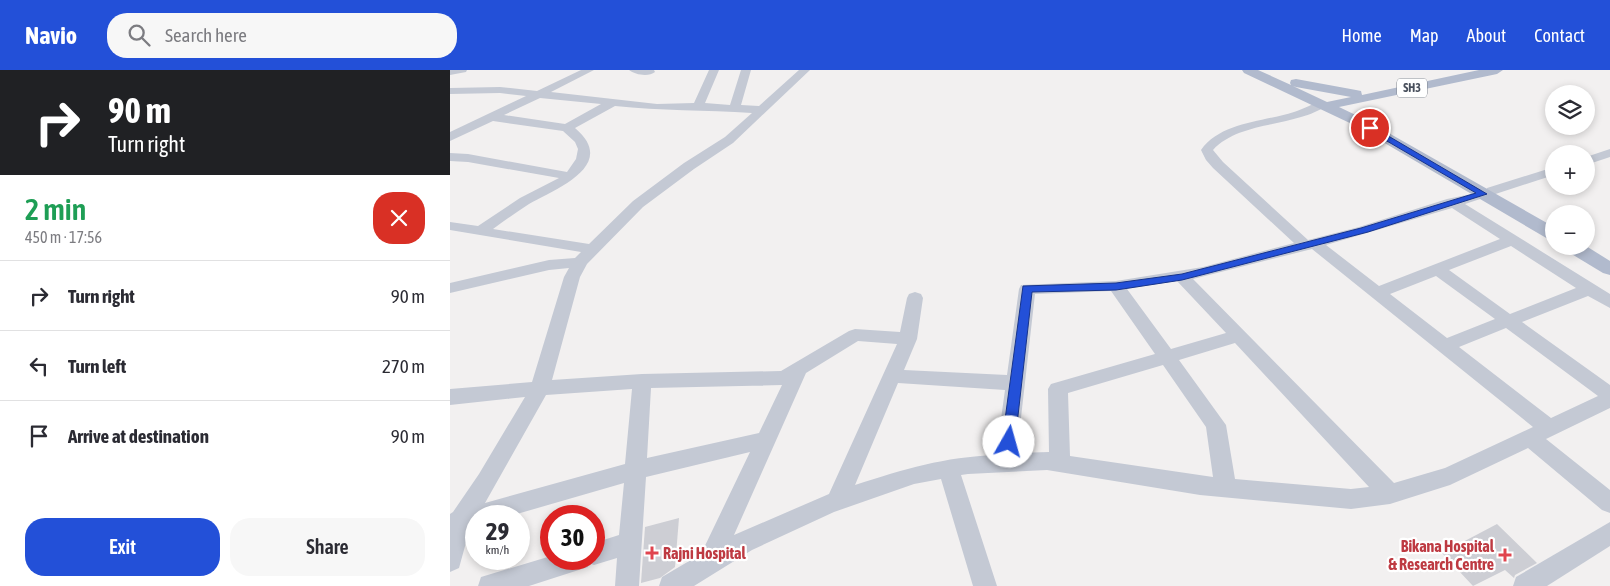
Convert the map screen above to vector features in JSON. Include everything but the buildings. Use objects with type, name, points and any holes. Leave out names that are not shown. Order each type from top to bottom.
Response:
[{"type":"main road","points":[[1248,70],[1390,133],[1545,229]]},
{"type":"main road","points":[[1259,70],[1323,102],[1487,192],[1545,221]]},
{"type":"main road","name":"SH3","points":[[1362,95],[1472,70]]},
{"type":"main road","name":"SH3","points":[[1323,102],[1497,70]]},
{"type":"main road","points":[[1281,80],[1362,95],[1368,112],[1390,133]]},
{"type":"main road","points":[[1595,250],[1610,259]]},
{"type":"main road","points":[[1587,255],[1610,269]]},
{"type":"street","points":[[450,72],[462,70]]},
{"type":"street","points":[[450,137],[589,70]]},
{"type":"street","points":[[634,70],[650,72]]},
{"type":"street","points":[[698,106],[714,70]]},
{"type":"street","points":[[735,108],[746,70]]},
{"type":"street","points":[[450,560],[456,521],[488,481],[540,388],[572,276],[580,262],[638,204],[689,166],[729,140],[805,70]]},
{"type":"street","points":[[450,91],[500,90],[657,107],[698,106],[763,110]]},
{"type":"street","points":[[567,128],[613,102]]},
{"type":"street","points":[[1323,102],[1298,115],[1238,132],[1211,144],[1207,150],[1210,157],[1310,244],[1377,293],[1444,346],[1539,433],[1610,503]]},
{"type":"street","points":[[480,231],[525,201],[570,176],[582,158],[584,147],[578,138],[567,128],[491,117]]},
{"type":"street","points":[[1595,159],[1609,155]]},
{"type":"street","points":[[450,157],[468,158],[570,176]]},
{"type":"street","points":[[1006,462],[1027,289],[1116,286],[1182,277],[1364,230],[1545,174]]},
{"type":"street","points":[[1452,202],[1610,302]]},
{"type":"street","points":[[450,226],[593,249]]},
{"type":"street","points":[[1377,293],[1512,240]]},
{"type":"street","points":[[450,288],[549,265],[580,262]]},
{"type":"street","points":[[1437,268],[1610,395]]},
{"type":"street","points":[[1182,277],[1390,494]]},
{"type":"street","points":[[1116,286],[1216,425],[1225,488]]},
{"type":"street","points":[[1444,346],[1589,289]]},
{"type":"street","points":[[837,501],[908,339],[915,298]]},
{"type":"street","points":[[450,397],[642,381],[784,378],[856,335],[908,339]]},
{"type":"street","points":[[1060,463],[1058,389],[1238,336]]},
{"type":"street","points":[[710,562],[799,369]]},
{"type":"street","points":[[892,376],[1016,383]]},
{"type":"street","points":[[628,586],[642,381]]},
{"type":"street","points":[[671,586],[744,542],[837,501],[914,475],[948,468],[1047,460],[1225,488],[1352,499],[1390,494],[1450,476],[1610,400]]},
{"type":"street","points":[[456,521],[635,470],[766,440]]},
{"type":"street","points":[[948,468],[986,586]]},
{"type":"street","points":[[1525,586],[1610,533]]},
{"type":"street","points":[[605,551],[630,543]]},
{"type":"street","points":[[490,586],[543,570]]},
{"type":"place","name":"Rajni Hospital","points":[[652,553]]},
{"type":"place","name":"Bikana Hospital & Research Centre","points":[[1505,555]]},
{"type":"route","points":[[1009,442],[1027,289],[1116,286],[1182,277],[1364,230],[1483,194],[1370,128]]}]
